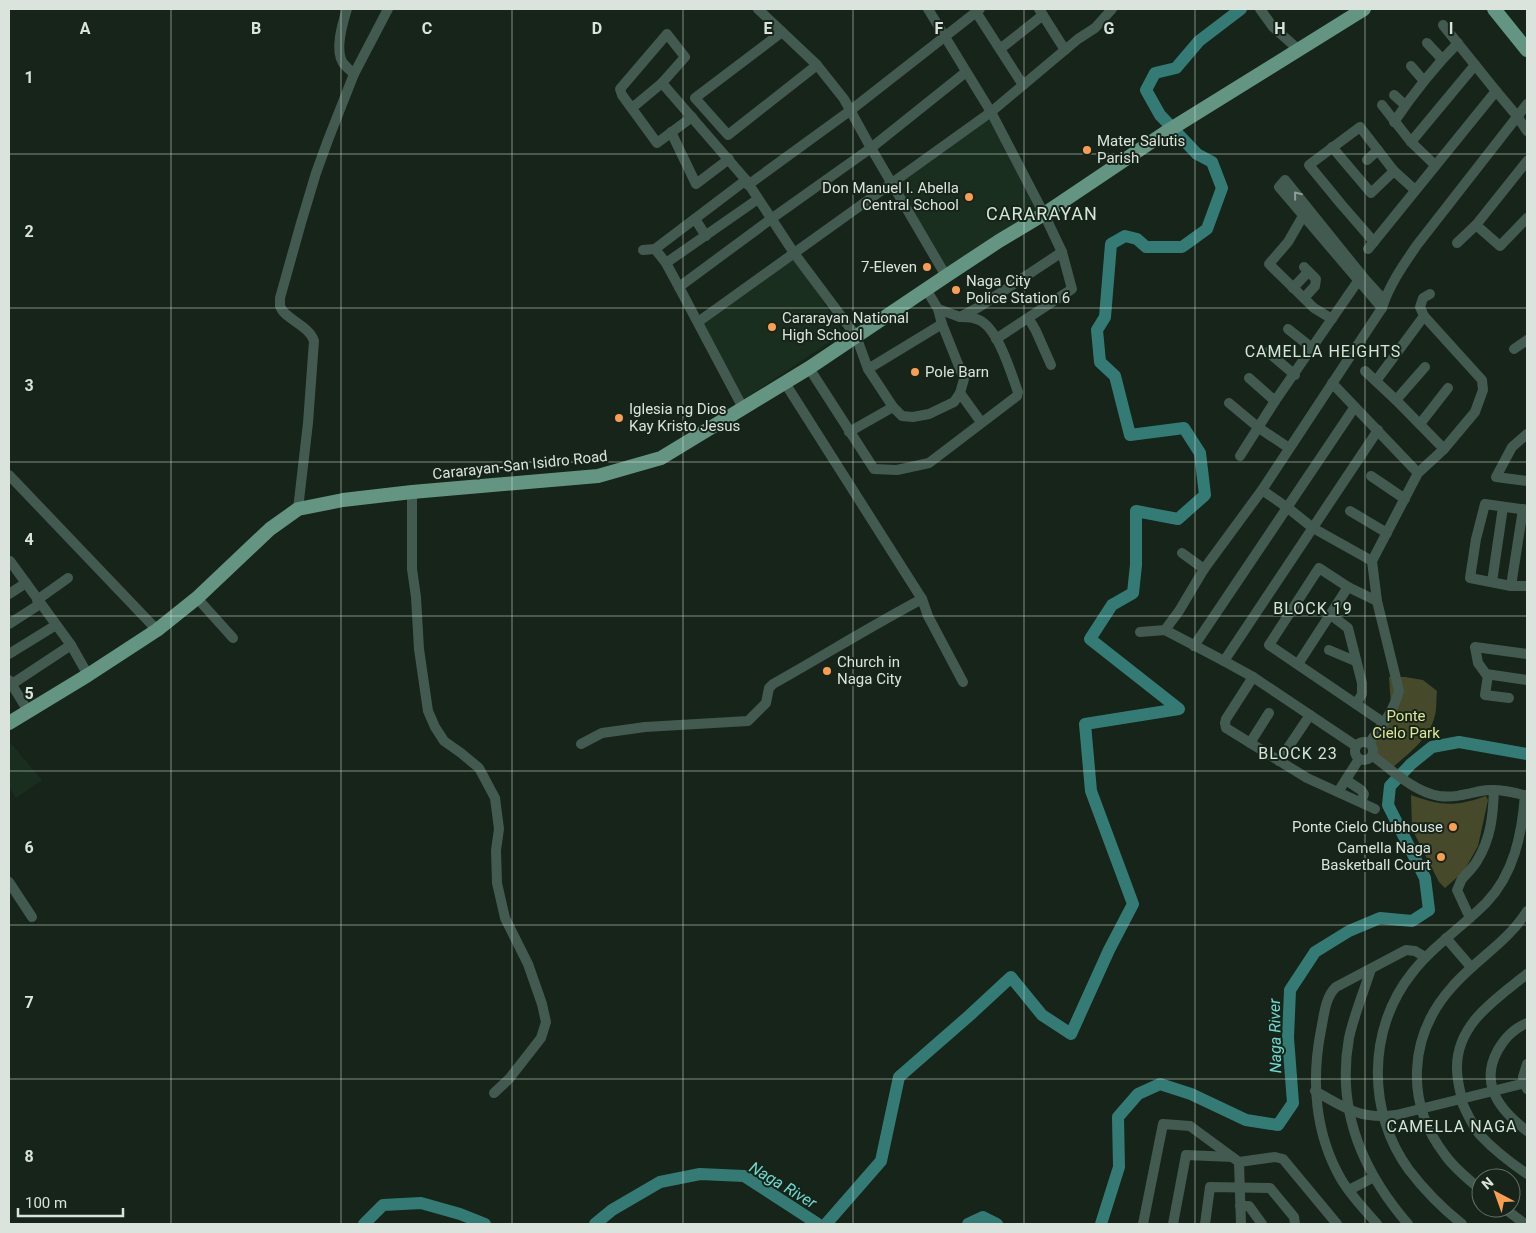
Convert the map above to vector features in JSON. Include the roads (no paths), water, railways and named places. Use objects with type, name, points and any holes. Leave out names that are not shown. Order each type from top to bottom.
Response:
[{"type":"main road","name":"Cararayan-San Isidro Road","points":[[9,723],[88,675],[156,630],[196,598],[270,529],[298,509],[342,500],[412,492],[598,476],[661,458],[809,368],[1172,128],[1364,9]]},
{"type":"main road","points":[[1494,9],[1527,50]]},
{"type":"street","points":[[347,9],[341,28],[340,48],[342,62],[354,74]]},
{"type":"street","points":[[298,509],[308,423],[314,341],[312,334],[280,307],[280,298],[316,173],[354,74],[388,9]]},
{"type":"street","points":[[758,9],[817,65],[844,99],[946,276]]},
{"type":"street","points":[[928,9],[990,112],[1044,214],[1062,252],[1072,288],[996,339]]},
{"type":"street","points":[[698,322],[990,112],[1095,28],[1112,9]]},
{"type":"street","points":[[1260,9],[1273,27],[1299,50]]},
{"type":"street","points":[[643,250],[656,249],[695,219],[851,110],[978,10],[1023,85]]},
{"type":"street","points":[[1000,49],[1041,12],[1066,50]]},
{"type":"street","points":[[1444,25],[1474,65],[1517,116],[1527,132]]},
{"type":"street","points":[[782,32],[695,98],[728,134],[817,65]]},
{"type":"street","points":[[632,108],[662,83],[685,57],[667,34],[620,89],[622,95],[658,143],[692,117]]},
{"type":"street","points":[[1427,43],[1442,59]]},
{"type":"street","points":[[1394,122],[1424,81],[1458,43]]},
{"type":"street","points":[[1411,142],[1474,65]]},
{"type":"street","points":[[1410,66],[1424,81]]},
{"type":"street","points":[[680,287],[871,148],[966,72]]},
{"type":"street","points":[[662,83],[747,183],[794,253],[856,336],[868,368],[893,407],[902,416],[913,417],[929,414],[954,402],[960,393],[964,379],[938,309],[926,289]]},
{"type":"street","points":[[1415,190],[1394,171],[1360,127],[1309,165],[1371,245],[1496,91]]},
{"type":"street","points":[[1394,95],[1405,105]]},
{"type":"street","points":[[1165,630],[1179,611],[1204,569],[1262,490],[1332,383],[1383,304],[1402,267],[1417,244],[1527,104]]},
{"type":"street","points":[[1382,105],[1411,142],[1435,164]]},
{"type":"street","points":[[671,132],[696,184],[728,159]]},
{"type":"street","points":[[1332,147],[1372,192],[1394,171]]},
{"type":"street","points":[[1367,160],[1378,150]]},
{"type":"street","points":[[1457,243],[1476,224],[1527,161]]},
{"type":"street","points":[[666,263],[758,200]]},
{"type":"street","points":[[1332,319],[1314,308],[1269,264],[1288,242],[1307,214],[1383,304]]},
{"type":"street","points":[[1476,224],[1500,246],[1527,218]]},
{"type":"street","points":[[695,219],[706,236]]},
{"type":"street","points":[[656,249],[680,287],[743,408]]},
{"type":"street","points":[[960,317],[979,307],[1062,252]]},
{"type":"street","points":[[1293,288],[1306,270],[1316,280],[1315,286],[1304,298]]},
{"type":"street","points":[[1240,456],[1275,401],[1361,279]]},
{"type":"street","points":[[1369,743],[1394,706],[1398,691],[1377,601],[1372,561],[1418,473],[1444,449],[1475,412],[1483,390],[1482,380],[1424,316],[1420,307],[1423,298],[1430,294]]},
{"type":"street","points":[[809,368],[874,469],[897,470],[929,463],[1017,396],[1018,392],[996,339],[988,326],[980,320],[960,317],[938,309]]},
{"type":"street","points":[[1376,381],[1424,316]]},
{"type":"street","points":[[1028,319],[1036,331],[1050,365]]},
{"type":"street","points":[[868,368],[942,324]]},
{"type":"street","points":[[1288,329],[1312,348]]},
{"type":"street","points":[[1514,349],[1527,340]]},
{"type":"street","points":[[1268,352],[1294,375]]},
{"type":"street","points":[[1396,400],[1425,367]]},
{"type":"street","points":[[1365,371],[1444,449]]},
{"type":"street","points":[[1249,378],[1275,401]]},
{"type":"street","points":[[785,383],[922,599],[928,616],[963,682]]},
{"type":"street","points":[[1332,383],[1418,473]]},
{"type":"street","points":[[1420,424],[1448,388]]},
{"type":"street","points":[[960,393],[981,422]]},
{"type":"street","points":[[1230,404],[1259,428],[1289,448]]},
{"type":"street","points":[[849,432],[893,407]]},
{"type":"street","points":[[1194,646],[1354,408]]},
{"type":"street","points":[[1224,661],[1378,430]]},
{"type":"street","points":[[1527,434],[1512,447],[1496,477],[1527,481]]},
{"type":"street","points":[[9,475],[156,630]]},
{"type":"street","points":[[1371,476],[1405,499]]},
{"type":"street","points":[[1262,490],[1313,528],[1372,561]]},
{"type":"street","points":[[412,492],[412,569],[416,597],[419,649],[428,711],[444,741],[479,768],[495,798],[499,829],[496,850],[497,883],[505,918],[528,964],[542,1004],[546,1022],[541,1038],[510,1079],[494,1093]]},
{"type":"street","points":[[1510,586],[1525,510],[1485,504],[1476,539],[1470,578],[1510,586],[1527,586]]},
{"type":"street","points":[[1492,582],[1503,507]]},
{"type":"street","points":[[1350,511],[1386,533]]},
{"type":"street","points":[[1182,553],[1204,569]]},
{"type":"street","points":[[9,561],[71,645],[88,675]]},
{"type":"street","points":[[1377,601],[1348,587],[1319,568],[1269,645],[1384,723]]},
{"type":"street","points":[[9,624],[68,578]]},
{"type":"street","points":[[9,594],[26,583]]},
{"type":"street","points":[[1298,664],[1348,587]]},
{"type":"street","points":[[196,598],[233,638]]},
{"type":"street","points":[[581,744],[602,733],[645,727],[748,721],[766,703],[769,688],[773,684],[922,599]]},
{"type":"street","points":[[1331,615],[1348,628],[1362,683],[1362,694],[1356,704]]},
{"type":"street","points":[[9,654],[56,625]]},
{"type":"street","points":[[1140,632],[1165,630],[1224,661],[1253,677],[1356,746]]},
{"type":"street","points":[[28,712],[10,683],[71,645]]},
{"type":"street","points":[[1527,654],[1475,647],[1478,662],[1486,674],[1527,680]]},
{"type":"street","points":[[1329,650],[1355,661]]},
{"type":"street","points":[[1488,675],[1485,695],[1509,698]]},
{"type":"street","points":[[1253,677],[1226,719],[1226,728],[1307,778],[1375,809]]},
{"type":"street","points":[[1250,743],[1269,714]]},
{"type":"street","points":[[1279,761],[1310,715]]},
{"type":"street","points":[[1356,746],[1361,743],[1369,743]]},
{"type":"street","points":[[1356,746],[1355,755],[1359,759],[1366,761],[1372,756],[1374,750],[1369,743]]},
{"type":"street","points":[[1372,756],[1412,785],[1439,796],[1452,797],[1482,790],[1494,790],[1526,796],[1520,840],[1501,883],[1487,902],[1425,957],[1410,974],[1395,996],[1385,1024],[1377,1058],[1379,1092],[1384,1117],[1393,1142],[1408,1169],[1433,1199],[1462,1224]]},
{"type":"street","points":[[1338,792],[1359,759]]},
{"type":"street","points":[[1346,780],[1364,794],[1361,802]]},
{"type":"street","points":[[1470,918],[1457,890],[1462,879],[1478,860],[1491,829],[1494,790]]},
{"type":"street","points":[[9,882],[32,917]]},
{"type":"street","points":[[1471,1182],[1458,1171],[1445,1156],[1434,1139],[1420,1109],[1416,1075],[1419,1046],[1439,1002],[1471,967],[1513,930],[1527,911]]},
{"type":"street","points":[[1446,938],[1471,967]]},
{"type":"street","points":[[1377,1224],[1349,1190],[1333,1164],[1323,1135],[1317,1111],[1315,1091],[1316,1061],[1320,1034],[1331,992],[1336,987],[1406,950],[1415,951],[1425,957]]},
{"type":"street","points":[[1371,969],[1349,1038],[1346,1069],[1347,1102],[1353,1130],[1364,1159],[1390,1201],[1408,1224]]},
{"type":"street","points":[[1527,974],[1478,1015],[1465,1034],[1458,1056],[1457,1070],[1460,1098],[1469,1118],[1480,1135],[1503,1157],[1527,1174]]},
{"type":"street","points":[[1527,1023],[1513,1032],[1501,1044],[1493,1063],[1491,1078],[1493,1090],[1504,1109],[1518,1125],[1527,1131]]},
{"type":"street","points":[[1315,1091],[1349,1110],[1363,1115],[1384,1117],[1493,1090],[1526,1086],[1524,1070],[1527,1064]]},
{"type":"street","points":[[1143,1224],[1163,1124],[1190,1126],[1235,1160],[1240,1188],[1241,1224]]},
{"type":"street","points":[[1173,1224],[1186,1155],[1235,1160],[1275,1157],[1283,1159],[1337,1224]]},
{"type":"street","points":[[1349,1190],[1374,1177]]},
{"type":"street","points":[[1205,1224],[1210,1187],[1270,1188],[1294,1217],[1295,1224]]},
{"type":"street","points":[[1240,1206],[1249,1206],[1262,1224]]},
{"type":"waterway","points":[[826,1224],[881,1161],[899,1077],[1011,977],[1042,1015],[1071,1034],[1109,950],[1133,904],[1091,791],[1085,724],[1179,709],[1090,639],[1112,605],[1133,593],[1136,565],[1136,511],[1178,519],[1205,495],[1200,453],[1184,428],[1130,435],[1115,376],[1100,362],[1097,330],[1105,317],[1111,244],[1125,236],[1137,239],[1146,247],[1182,247],[1207,229],[1222,188],[1212,162],[1197,154],[1160,115],[1146,90],[1155,73],[1176,68],[1199,41],[1241,9]]},
{"type":"waterway","name":"Naga River","points":[[1101,1224],[1119,1167],[1118,1117],[1138,1094],[1160,1084],[1191,1094],[1246,1120],[1278,1125],[1293,1103],[1288,1038],[1290,990],[1315,952],[1349,931],[1380,918],[1412,921],[1429,910],[1425,878],[1388,805],[1390,786],[1411,764],[1432,747],[1459,742],[1527,754]]},
{"type":"waterway","name":"Naga River","points":[[595,1224],[612,1210],[660,1182],[700,1174],[744,1176],[818,1224]]},
{"type":"waterway","name":"Naga River","points":[[364,1224],[383,1205],[421,1203],[460,1214],[485,1224]]},
{"type":"waterway","name":"Naga River","points":[[968,1224],[983,1217],[997,1224]]},
{"type":"place","name":"Mater Salutis Parish","points":[[1087,150]]},
{"type":"place","name":"Don Manuel I. Abella Central School","points":[[969,197]]},
{"type":"place","name":"7-Eleven","points":[[927,267]]},
{"type":"place","name":"Naga City Police Station 6","points":[[956,290]]},
{"type":"place","name":"Cararayan National High School","points":[[772,327]]},
{"type":"place","name":"Pole Barn","points":[[915,372]]},
{"type":"place","name":"Iglesia ng Dios Kay Kristo Jesus","points":[[619,418]]},
{"type":"place","name":"Church in Naga City","points":[[827,671]]},
{"type":"place","name":"Ponte Cielo Clubhouse","points":[[1453,827]]},
{"type":"place","name":"Camella Naga Basketball Court","points":[[1441,857]]},
{"type":"district","name":"CARARAYAN","points":[[1042,213]]},
{"type":"district","name":"CAMELLA HEIGHTS","points":[[1323,351]]},
{"type":"district","name":"BLOCK 19","points":[[1313,608]]},
{"type":"district","name":"BLOCK 23","points":[[1298,753]]},
{"type":"district","name":"CAMELLA NAGA","points":[[1452,1126]]},
{"type":"park label","name":"Ponte Cielo Park","points":[[1406,724]]}]
